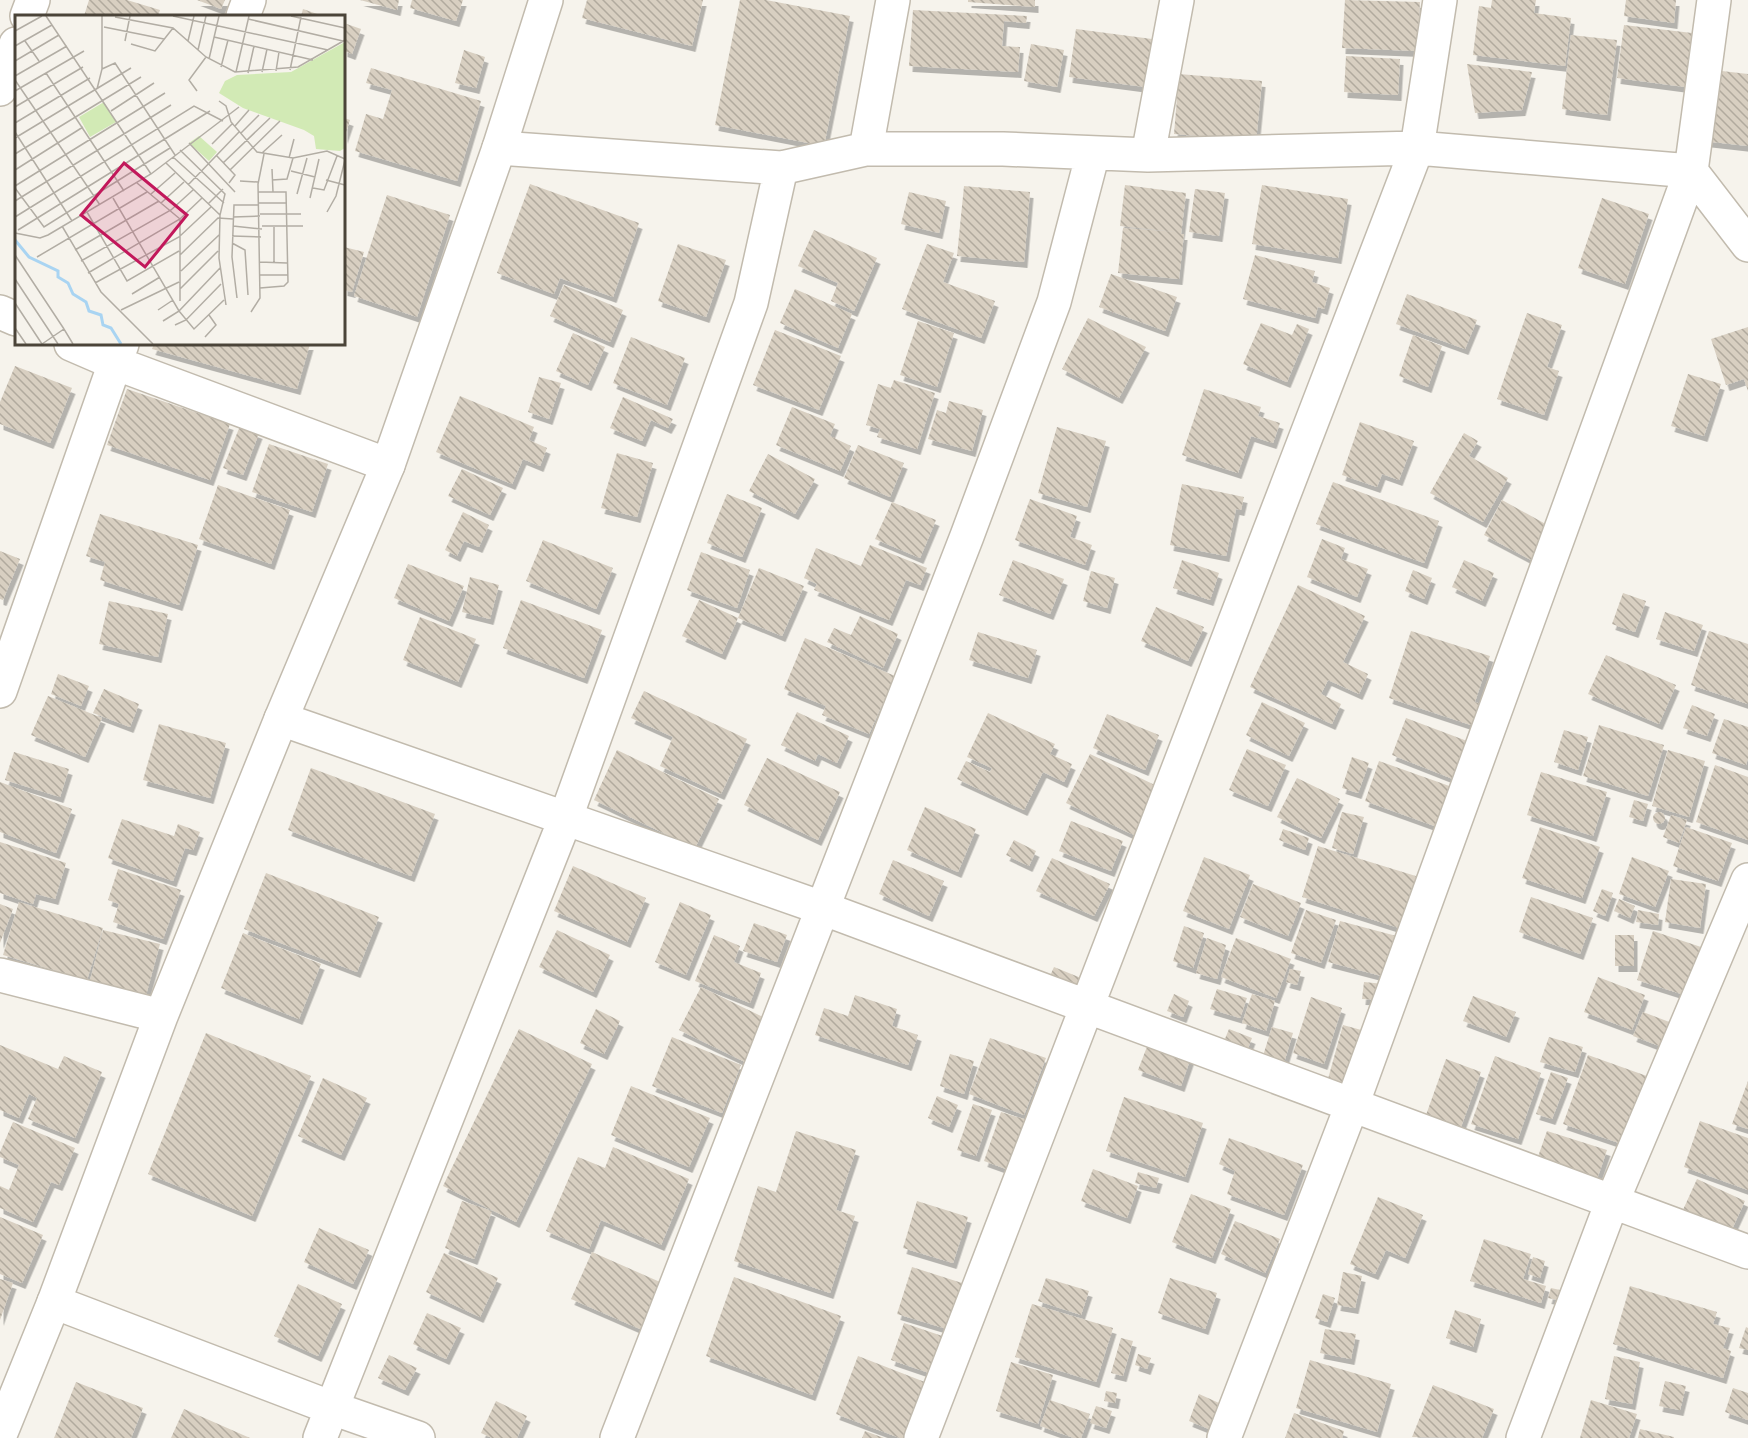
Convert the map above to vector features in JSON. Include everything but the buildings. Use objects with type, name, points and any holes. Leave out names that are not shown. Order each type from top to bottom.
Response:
[{"type":"street","points":[[27,15],[33,0]]},
{"type":"street","points":[[243,15],[249,0]]},
{"type":"street","points":[[0,1435],[54,1302],[161,1016],[281,719],[388,465],[499,148],[546,0]]},
{"type":"street","points":[[866,148],[893,0]]},
{"type":"street","points":[[1148,155],[1177,0]]},
{"type":"street","points":[[921,1438],[1417,148],[1440,0]]},
{"type":"street","points":[[1224,1438],[1352,1105],[1691,171],[1714,0]]},
{"type":"street","points":[[0,88],[15,47]]},
{"type":"street","points":[[499,148],[781,168],[866,148],[1003,149],[1148,155],[1417,148],[1691,171],[1748,245]]},
{"type":"street","points":[[617,1438],[967,536],[1054,302],[1093,153]]},
{"type":"street","points":[[326,1423],[566,817],[751,303],[781,168]]},
{"type":"street","points":[[0,312],[15,319]]},
{"type":"street","points":[[76,345],[118,353],[388,465]]},
{"type":"street","points":[[0,691],[118,353]]},
{"type":"street","points":[[281,719],[822,908],[1748,1252]]},
{"type":"street","points":[[1522,1438],[1612,1202],[1748,880]]},
{"type":"street","points":[[0,975],[161,1016]]},
{"type":"street","points":[[54,1302],[326,1423],[418,1438]]}]
